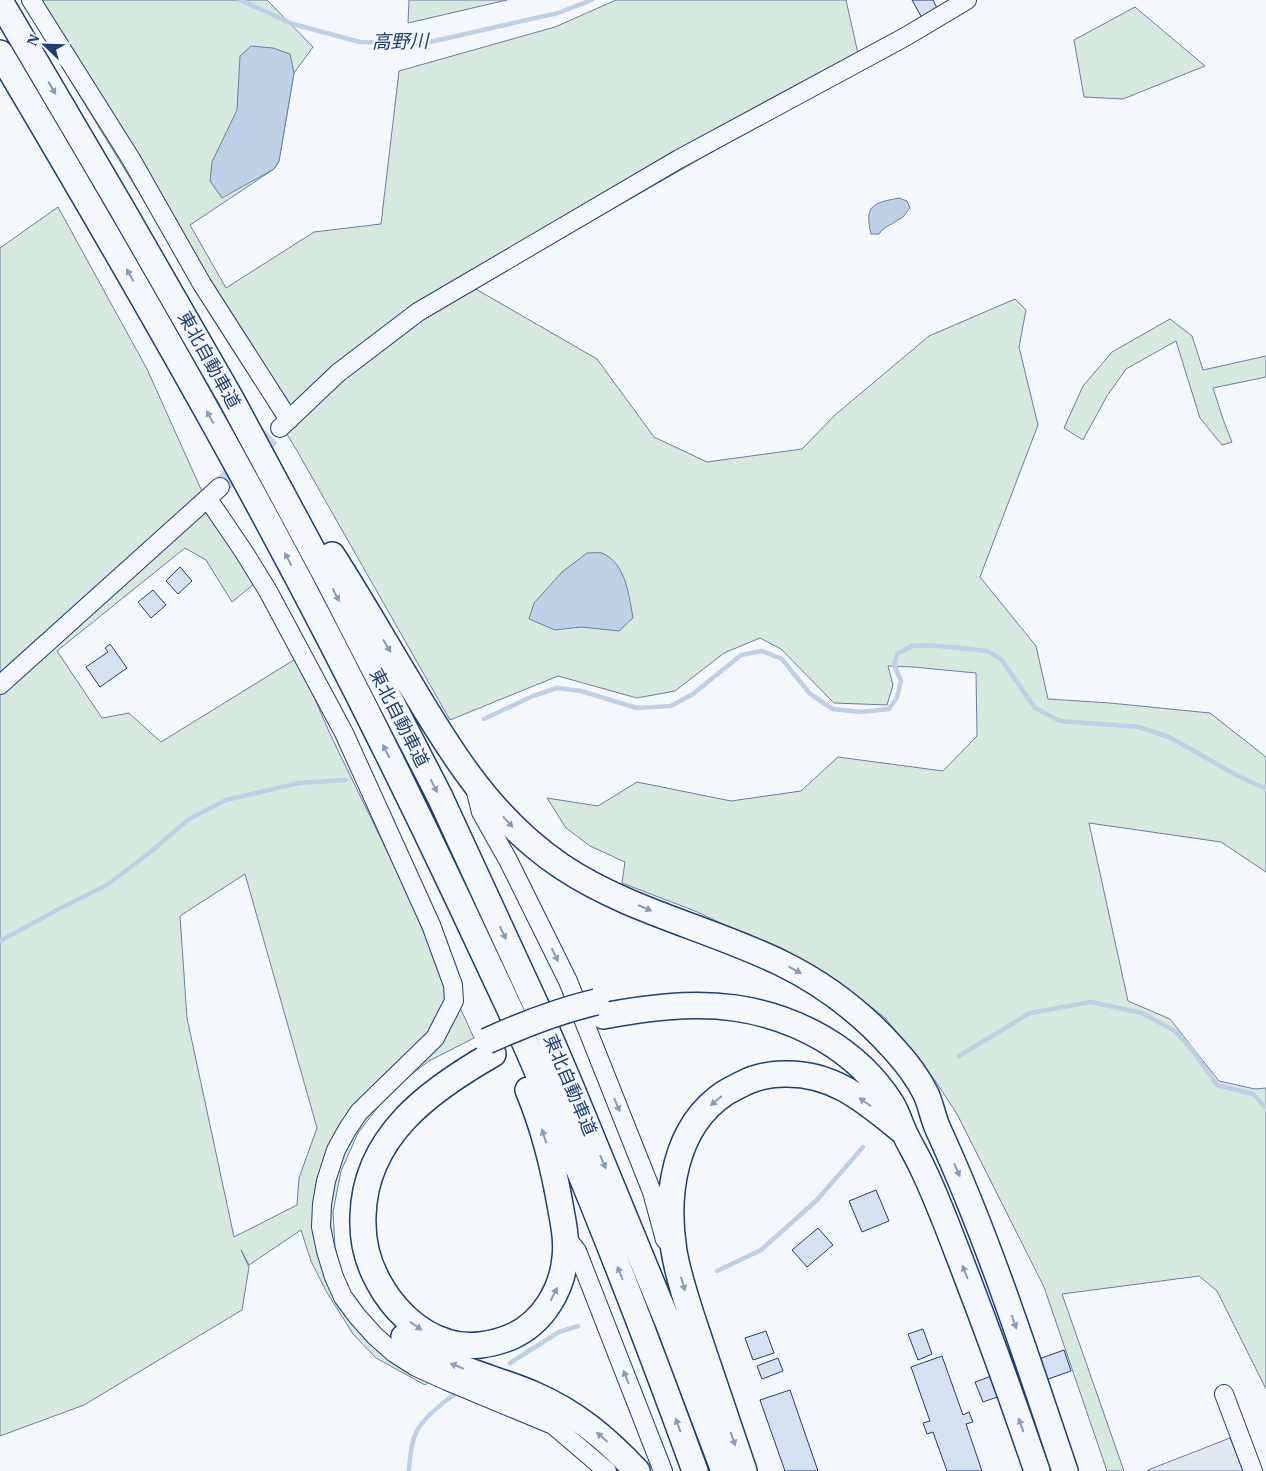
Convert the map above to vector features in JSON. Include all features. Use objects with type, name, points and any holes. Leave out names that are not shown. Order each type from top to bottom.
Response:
[{"type":"highway","name":"東北自動車道","points":[[0,1],[121,206],[230,397],[329,581],[440,798],[532,996],[602,1158],[666,1316],[724,1471]]},
{"type":"highway","name":"東北自動車道","points":[[0,53],[102,225],[269,523],[416,810],[511,1012],[546,1094],[644,1333],[695,1471]]},
{"type":"highway","points":[[230,397],[342,570],[430,718],[475,785],[515,830],[562,866],[584,880],[665,917],[746,947],[782,964],[834,994],[878,1032],[912,1071],[927,1096],[937,1126],[972,1204],[1065,1471]]},
{"type":"highway","points":[[416,810],[497,1019],[533,1102],[548,1148],[558,1189],[566,1237],[562,1279],[552,1300],[538,1318],[522,1332],[504,1340],[485,1344],[465,1345],[447,1342],[429,1335],[398,1311],[383,1291],[372,1270],[365,1248],[363,1202],[376,1158],[405,1118],[419,1104],[464,1071],[490,1048],[517,1028],[550,1015],[600,1009],[707,1006],[734,1008],[758,1013],[801,1027],[841,1050],[875,1080],[893,1104],[903,1132],[922,1167],[946,1222],[1007,1384],[1037,1471]]},
{"type":"highway","points":[[600,1009],[626,996],[661,991],[693,990],[741,994],[789,1006],[834,1027],[870,1053],[892,1076],[915,1105],[937,1126]]},
{"type":"highway","points":[[490,1048],[446,1065],[414,1088],[380,1123],[368,1142],[359,1160],[347,1204],[346,1227],[349,1248],[356,1273],[378,1311],[408,1341],[447,1362],[534,1394],[563,1409],[591,1428],[615,1448],[637,1471]]},
{"type":"highway","points":[[744,1471],[693,1320],[674,1251],[671,1198],[675,1171],[682,1150],[693,1127],[708,1108],[725,1093],[746,1082],[766,1076],[802,1074],[821,1078],[842,1086],[903,1132]]},
{"type":"street","points":[[31,0],[131,159],[285,424],[338,373],[418,312],[680,159],[905,37],[968,0]]},
{"type":"street","points":[[0,685],[214,493],[244,552],[268,591],[344,733],[427,916],[453,984],[454,1001],[434,1038],[359,1112],[336,1150],[326,1181],[321,1227],[334,1277],[343,1297],[357,1316],[394,1353],[416,1367],[446,1381],[553,1425],[607,1471]]},
{"type":"street","points":[[475,785],[481,812],[508,860],[568,981],[652,1192],[666,1247],[674,1251]]},
{"type":"street","points":[[566,1237],[577,1251],[663,1471]]},
{"type":"street","points":[[1224,1394],[1253,1471]]},
{"type":"shaded area","points":[[21,0],[267,0],[313,47],[294,73],[279,161],[274,169],[190,225],[226,288],[314,232],[381,224],[399,71],[555,27],[616,0],[846,0],[861,67],[474,288],[597,359],[654,437],[707,462],[802,449],[835,415],[929,336],[1015,299],[1026,310],[1019,347],[1038,425],[980,577],[1036,646],[1048,699],[1210,713],[1266,757],[1266,872],[1221,842],[1089,823],[1128,1001],[1170,1019],[1219,1081],[1255,1089],[1266,1088],[1266,1389],[1217,1291],[1199,1276],[1062,1294],[1124,1471],[1107,1471],[1044,1287],[957,1114],[936,1082],[885,1018],[852,992],[791,956],[695,911],[622,883],[625,862],[590,846],[566,828],[547,798],[598,806],[637,782],[731,801],[801,791],[838,757],[943,771],[977,736],[976,673],[888,666],[893,685],[887,705],[834,703],[781,649],[760,638],[724,653],[675,691],[637,698],[558,676],[450,720],[296,449]]},
{"type":"shaded area","points":[[409,0],[507,0],[408,23]]},
{"type":"shaded area","points":[[1135,7],[1205,66],[1123,99],[1084,97],[1074,40]]},
{"type":"shaded area","points":[[58,207],[147,369],[200,487],[254,584],[232,602],[206,560],[185,548],[57,651],[102,718],[129,713],[161,742],[297,658],[331,736],[406,890],[474,1038],[429,1061],[392,1089],[358,1133],[341,1171],[333,1212],[335,1247],[344,1282],[360,1311],[390,1342],[440,1374],[425,1385],[376,1358],[353,1334],[326,1291],[311,1261],[301,1230],[249,1265],[241,1250],[249,1267],[242,1310],[84,1405],[0,1436],[0,248]],"holes":[[[245,874],[317,1128],[299,1178],[297,1205],[234,1237],[187,1018],[180,916]]]},
{"type":"shaded area","points":[[1170,319],[1192,336],[1203,370],[1266,356],[1266,377],[1213,388],[1232,442],[1222,445],[1200,418],[1176,341],[1126,369],[1107,396],[1083,440],[1064,428],[1083,386],[1112,352]]},
{"type":"shaded area","points":[[1230,1438],[1243,1471],[1148,1471],[1148,1470]]},
{"type":"water","points":[[251,46],[273,48],[290,54],[294,73],[279,161],[274,169],[222,198],[210,181],[212,162],[237,110],[240,56]]},
{"type":"water","points":[[899,198],[907,201],[910,208],[903,217],[883,229],[879,234],[871,234],[869,217],[873,207],[877,204]]},
{"type":"water","points":[[587,553],[602,553],[616,564],[625,581],[633,618],[619,631],[581,627],[555,630],[529,619],[534,603],[562,572]]},
{"type":"building","points":[[912,0],[933,0],[938,10],[922,18]]},
{"type":"building","points":[[180,567],[192,581],[178,594],[166,581]]},
{"type":"building","points":[[153,590],[166,605],[151,618],[138,602]]},
{"type":"building","points":[[110,644],[127,668],[100,687],[86,667],[108,652],[105,648]]},
{"type":"building","points":[[876,1190],[889,1221],[862,1232],[849,1201]]},
{"type":"building","points":[[818,1228],[833,1245],[807,1267],[792,1250]]},
{"type":"building","points":[[923,1329],[932,1354],[918,1360],[908,1334]]},
{"type":"building","points":[[766,1331],[774,1353],[753,1360],[745,1338]]},
{"type":"building","points":[[1064,1350],[1071,1371],[983,1402],[975,1382]]},
{"type":"building","points":[[942,1356],[963,1415],[969,1412],[973,1422],[966,1424],[982,1471],[947,1471],[933,1432],[927,1434],[923,1423],[930,1421],[911,1367]]},
{"type":"building","points":[[778,1358],[783,1371],[762,1379],[757,1366]]},
{"type":"building","points":[[790,1390],[818,1471],[785,1471],[760,1400]]},
{"type":"waterway","name":"高野川","points":[[240,0],[293,24],[360,42],[421,44],[558,13],[592,0]]},
{"type":"waterway","points":[[484,719],[533,696],[557,688],[581,691],[637,708],[671,706],[693,694],[741,655],[762,651],[782,659],[810,694],[833,709],[861,712],[889,709],[897,697],[901,681],[894,665],[897,654],[912,646],[930,645],[987,651],[1001,659],[1035,708],[1060,721],[1139,727],[1169,737],[1236,775],[1266,789]]},
{"type":"waterway","points":[[0,941],[107,885],[148,854],[189,819],[226,800],[299,783],[346,780]]},
{"type":"waterway","points":[[959,1056],[1030,1013],[1091,1002],[1142,1013],[1175,1031],[1193,1051],[1217,1085],[1253,1094],[1266,1108]]},
{"type":"waterway","points":[[717,1271],[761,1250],[817,1200],[863,1147]]},
{"type":"waterway","points":[[510,1363],[559,1332],[578,1326]]},
{"type":"waterway","points":[[409,1471],[412,1444],[421,1424],[458,1392]]},
{"type":"tunnel","points":[[220,487],[280,428]]}]
